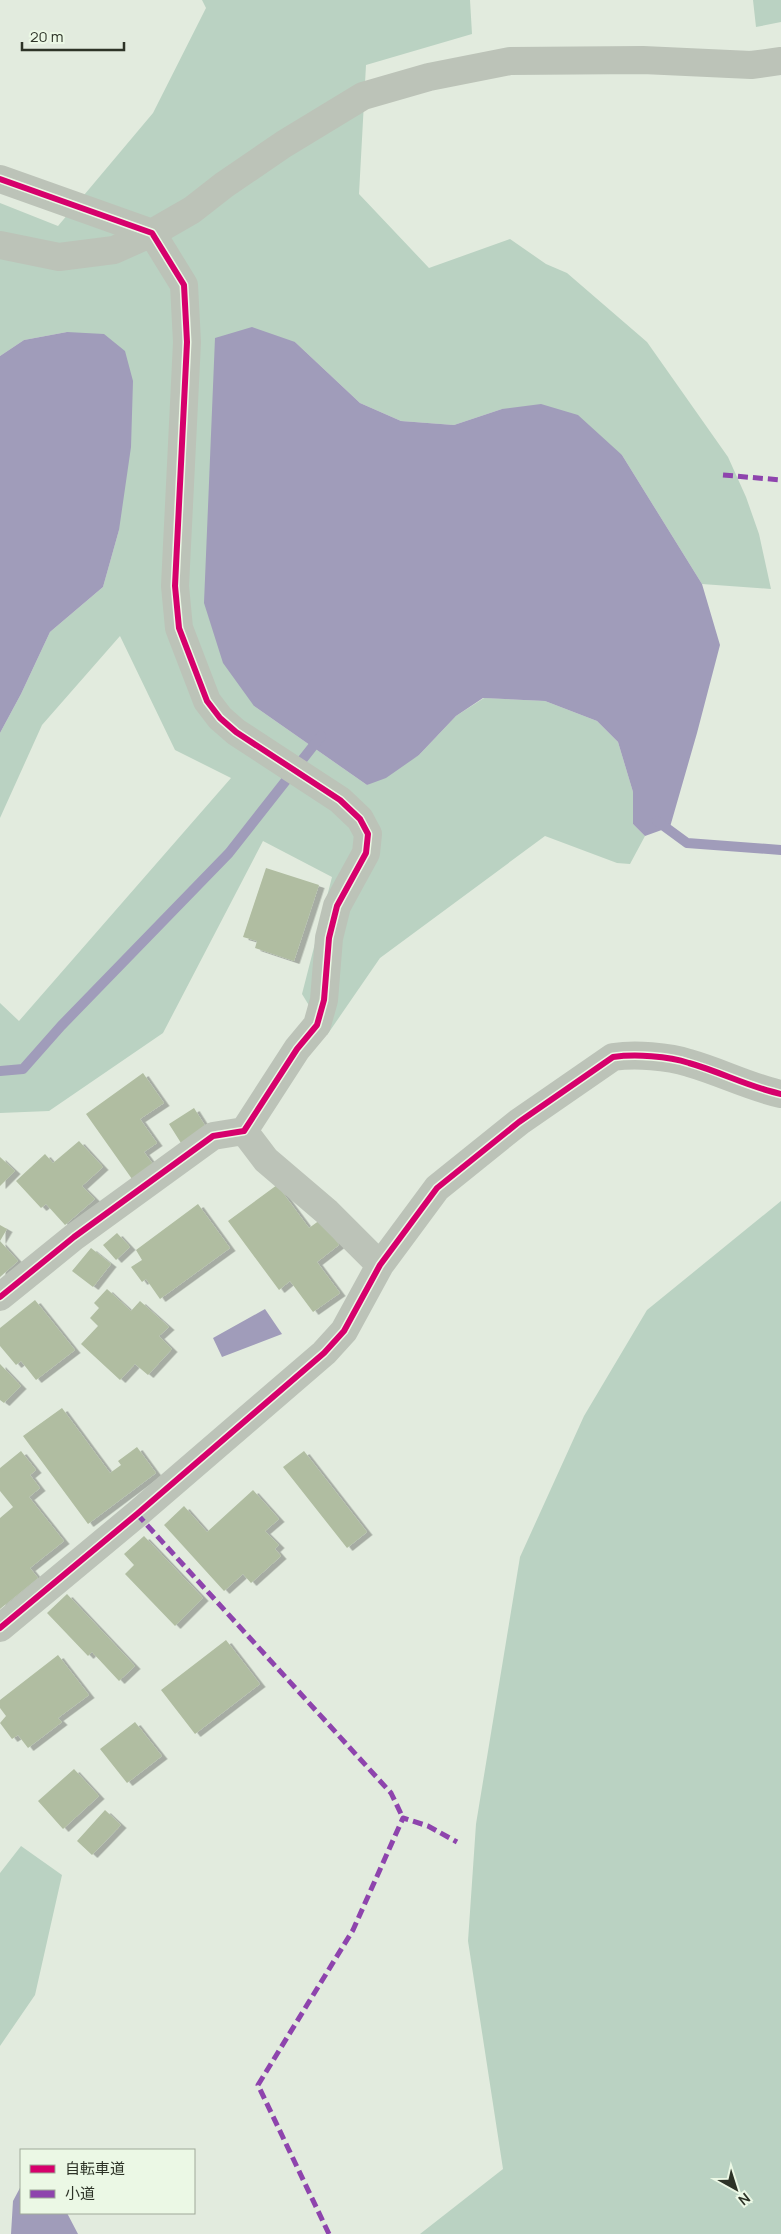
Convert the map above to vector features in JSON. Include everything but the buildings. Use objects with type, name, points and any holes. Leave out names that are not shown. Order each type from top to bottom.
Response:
[{"type":"street","points":[[0,245],[59,257],[114,250],[152,233],[192,210],[224,185],[284,144],[363,96],[429,77],[510,61],[643,60],[751,65],[781,61]]},
{"type":"street","points":[[0,179],[152,233],[184,285],[187,342],[175,586],[179,628],[207,701],[220,718],[236,732],[340,800],[360,819],[368,834],[366,853],[337,906],[329,938],[324,1000],[316,1025],[297,1049],[244,1131],[213,1136],[74,1237],[0,1297]]},
{"type":"street","points":[[0,1628],[137,1514],[324,1353],[344,1331],[380,1264],[437,1188],[520,1122],[613,1058],[629,1055],[688,1062],[762,1090],[781,1094]]},
{"type":"street","points":[[244,1131],[266,1160],[328,1212],[380,1264]]},
{"type":"green space","points":[[202,0],[470,0],[472,34],[366,65],[359,194],[429,268],[510,239],[546,264],[567,273],[647,342],[728,457],[746,497],[759,534],[771,589],[702,584],[622,455],[502,409],[454,425],[401,421],[360,403],[295,342],[254,706],[367,785],[419,755],[456,716],[484,698],[545,701],[597,721],[618,742],[633,792],[633,824],[645,836],[630,864],[617,863],[545,836],[380,958],[327,1035],[302,994],[332,877],[263,841],[163,1033],[49,1111],[0,1113],[0,1003],[19,1021],[231,778],[175,750],[120,636],[42,725],[0,818],[0,733],[21,694],[50,632],[103,587],[119,530],[67,332],[24,340],[0,356],[0,203],[58,226],[153,113],[206,8]]},
{"type":"green space","points":[[753,0],[781,0],[781,22],[756,27]]},
{"type":"green space","points":[[781,1201],[781,2234],[420,2234],[503,2169],[468,1941],[476,1824],[520,1557],[584,1416],[647,1310]]},
{"type":"green space","points":[[21,1846],[62,1875],[35,1995],[0,2046],[0,1873]]},
{"type":"shaded area","points":[[252,327],[295,342],[360,403],[401,421],[454,425],[502,409],[541,404],[578,415],[622,455],[702,584],[720,645],[670,827],[645,836],[633,824],[633,792],[618,742],[597,721],[545,701],[483,698],[456,716],[419,755],[386,778],[367,785],[254,706],[223,663],[204,603],[215,338]]},
{"type":"shaded area","points":[[67,332],[104,334],[125,351],[133,381],[131,447],[119,530],[103,587],[50,632],[21,694],[0,733],[0,356],[24,340]]},
{"type":"shaded area","points":[[265,1309],[282,1334],[222,1357],[213,1338]]},
{"type":"shaded area","points":[[20,2188],[20,2214],[68,2214],[78,2234],[11,2234],[13,2201]]},
{"type":"waterway","points":[[0,1071],[23,1069],[61,1026],[229,853],[321,736]]},
{"type":"waterway","points":[[657,821],[687,843],[781,850]]},
{"type":"marked path","points":[[723,475],[781,480]]},
{"type":"marked path","points":[[137,1514],[391,1793],[403,1818]]},
{"type":"marked path","points":[[329,2234],[258,2085],[353,1930],[403,1818],[428,1826],[457,1842]]},
{"type":"cycle path","points":[[0,179],[152,233],[184,285],[187,342],[175,586],[179,628],[207,701],[220,718],[236,732],[340,800],[360,819],[368,834],[366,853],[337,906],[329,938],[324,1000],[317,1025],[297,1049],[244,1131],[213,1136],[74,1237],[0,1297]]},
{"type":"cycle path","points":[[0,1628],[137,1514],[324,1353],[344,1331],[380,1265],[437,1188],[519,1122],[613,1057],[651,1056],[681,1061],[781,1094]]}]
